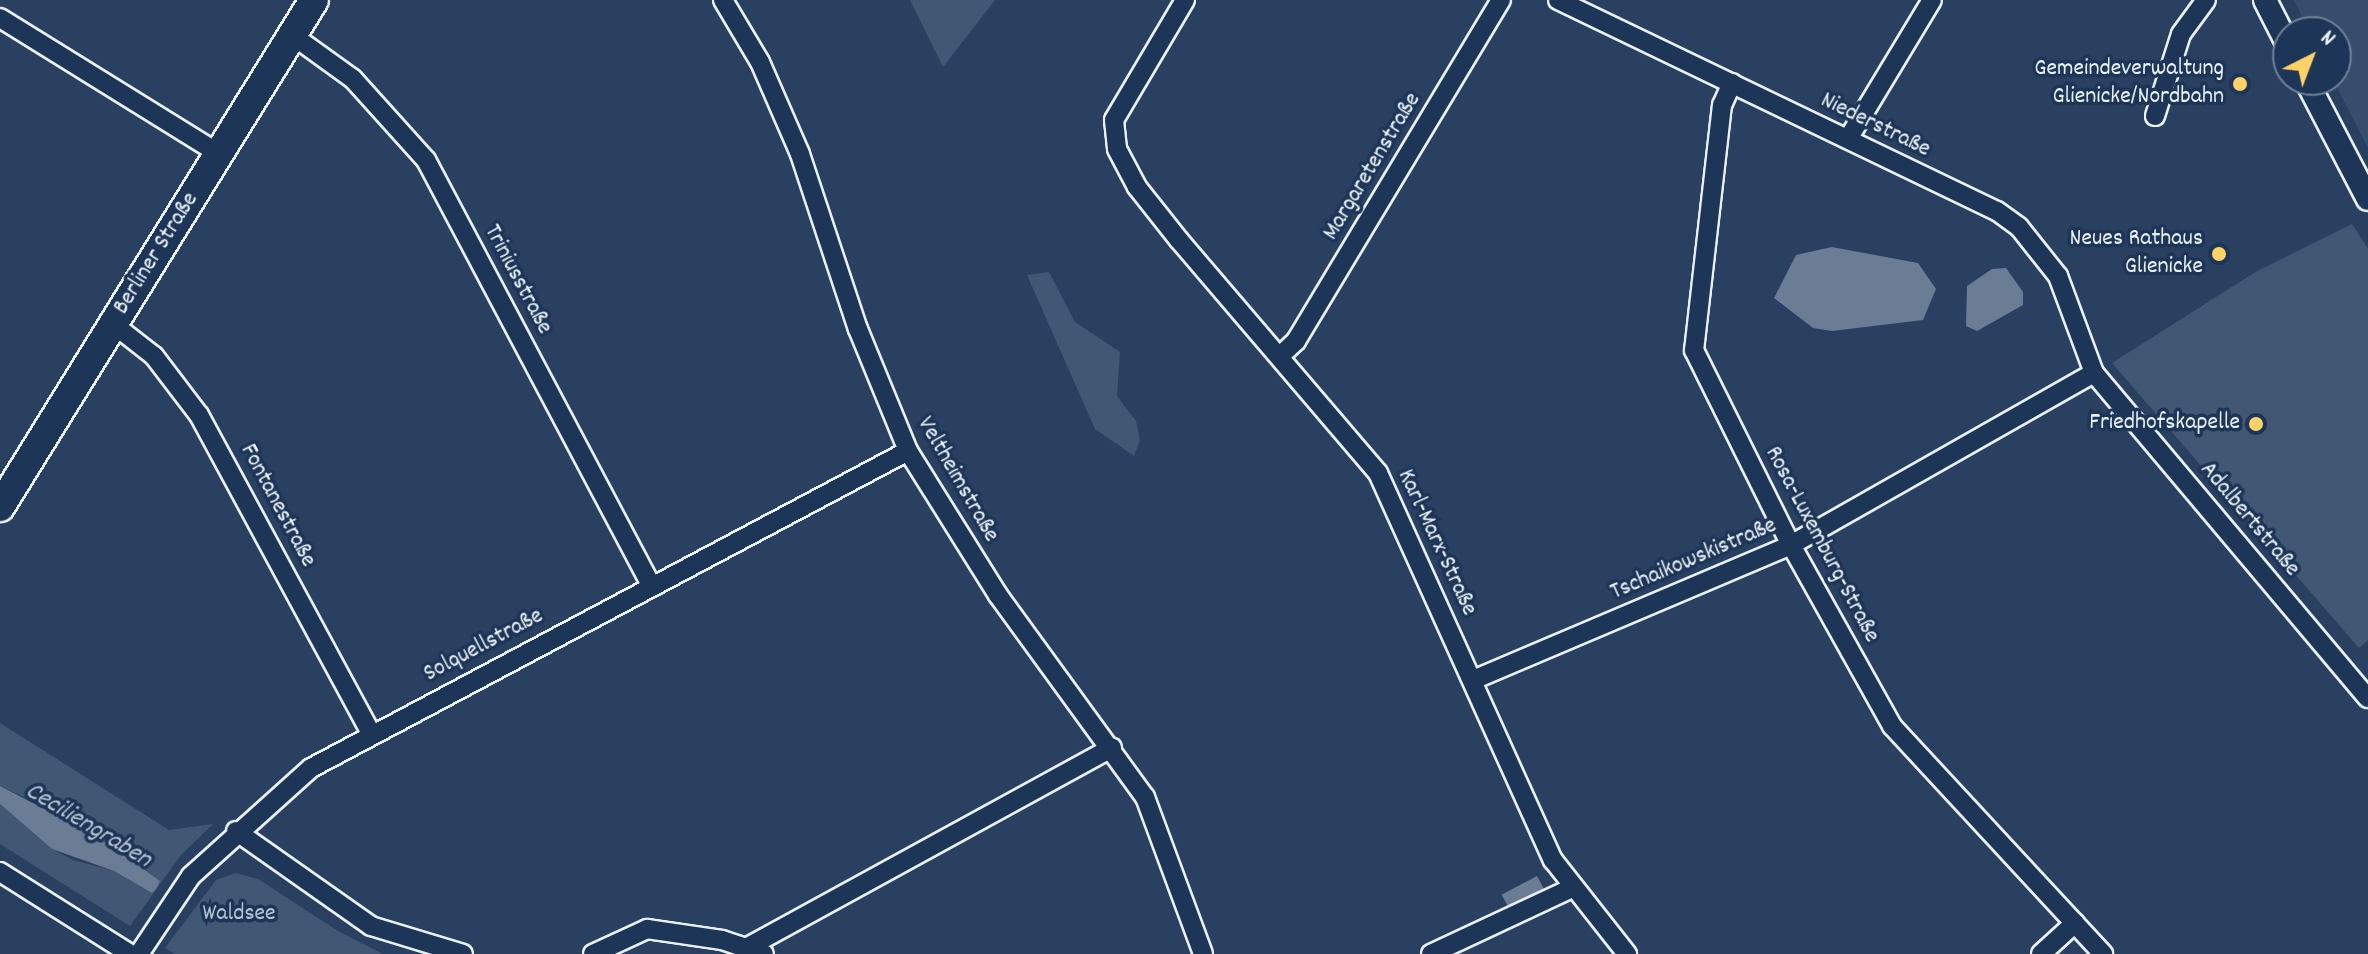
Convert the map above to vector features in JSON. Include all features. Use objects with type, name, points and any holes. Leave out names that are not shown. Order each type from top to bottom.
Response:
[{"type":"main road","name":"Berliner Straße","points":[[1,502],[314,0]]},
{"type":"street","name":"Veltheimstraße","points":[[723,0],[760,62],[800,154],[858,329],[908,451],[998,595],[1145,797],[1203,954]]},
{"type":"street","name":"Karl-Marx-Straße","points":[[1185,0],[1114,120],[1117,149],[1154,208],[1378,473],[1553,860],[1627,954]]},
{"type":"street","name":"Margaretenstraße","points":[[1281,355],[1296,341],[1501,0]]},
{"type":"street","name":"Niederstraße","points":[[1558,0],[1997,211],[2019,227],[2058,276],[2094,373]]},
{"type":"street","points":[[1848,139],[1932,0]]},
{"type":"street","points":[[2155,116],[2181,34],[2206,0]]},
{"type":"street","points":[[0,18],[219,154]]},
{"type":"street","name":"Triniusstraße","points":[[292,35],[353,79],[426,160],[651,585]]},
{"type":"street","name":"Rosa-Luxemburg-Straße","points":[[1732,83],[1722,105],[1694,350],[1791,545],[1892,726],[2103,954]]},
{"type":"street","points":[[2314,96],[2368,199]]},
{"type":"street","name":"Fontanestraße","points":[[113,324],[154,356],[199,415],[371,733]]},
{"type":"street","name":"Tschaikowskistraße","points":[[1473,680],[1791,545],[2094,373]]},
{"type":"street","name":"Adalbertstraße","points":[[2094,373],[2364,686]]},
{"type":"street","name":"Solquellstraße","points":[[139,954],[191,876],[236,831],[311,768],[371,733],[908,451]]},
{"type":"street","points":[[593,954],[647,929],[756,950],[1112,748]]},
{"type":"street","points":[[236,831],[371,926],[463,954]]},
{"type":"street","points":[[0,872],[130,954]]},
{"type":"street","points":[[1431,954],[1572,888]]},
{"type":"street","points":[[2041,954],[2075,923]]},
{"type":"shaded area","points":[[2294,0],[2368,0],[2368,148],[2341,96],[2352,96],[2352,16],[2302,16]]},
{"type":"shaded area","points":[[1832,247],[1918,263],[1936,289],[1923,320],[1832,331],[1813,328],[1774,298],[1796,255]]},
{"type":"shaded area","points":[[2006,268],[2023,292],[2023,305],[1977,331],[1966,326],[1967,286],[1992,269]]},
{"type":"shaded area","points":[[0,786],[95,835],[160,881],[156,889],[152,893],[114,871],[52,849],[0,804]]},
{"type":"shaded area","points":[[1537,876],[1546,893],[1511,912],[1502,895]]},
{"type":"green space","points":[[910,0],[995,0],[943,67]]},
{"type":"green space","points":[[2352,224],[2368,249],[2368,640],[2359,648],[2112,363],[2257,271]]},
{"type":"green space","points":[[1049,272],[1075,322],[1120,352],[1117,396],[1136,421],[1140,440],[1134,456],[1095,429],[1027,275]]},
{"type":"green space","name":"Waldsee","points":[[0,723],[169,830],[213,824],[181,855],[130,926],[0,844],[0,804],[52,849],[73,860],[114,871],[152,893],[160,881],[61,814],[0,786]]},
{"type":"green space","name":"Waldsee","points":[[236,873],[258,879],[338,931],[383,954],[175,954],[165,948],[216,880]]},
{"type":"place","name":"Gemeindeverwaltung Glienicke/Nordbahn","points":[[2240,84]]},
{"type":"place","name":"Neues Rathaus Glienicke","points":[[2219,254]]},
{"type":"place","name":"Friedhofskapelle","points":[[2256,424]]},
{"type":"water label","name":"Ceciliengraben","points":[[88,826]]}]
